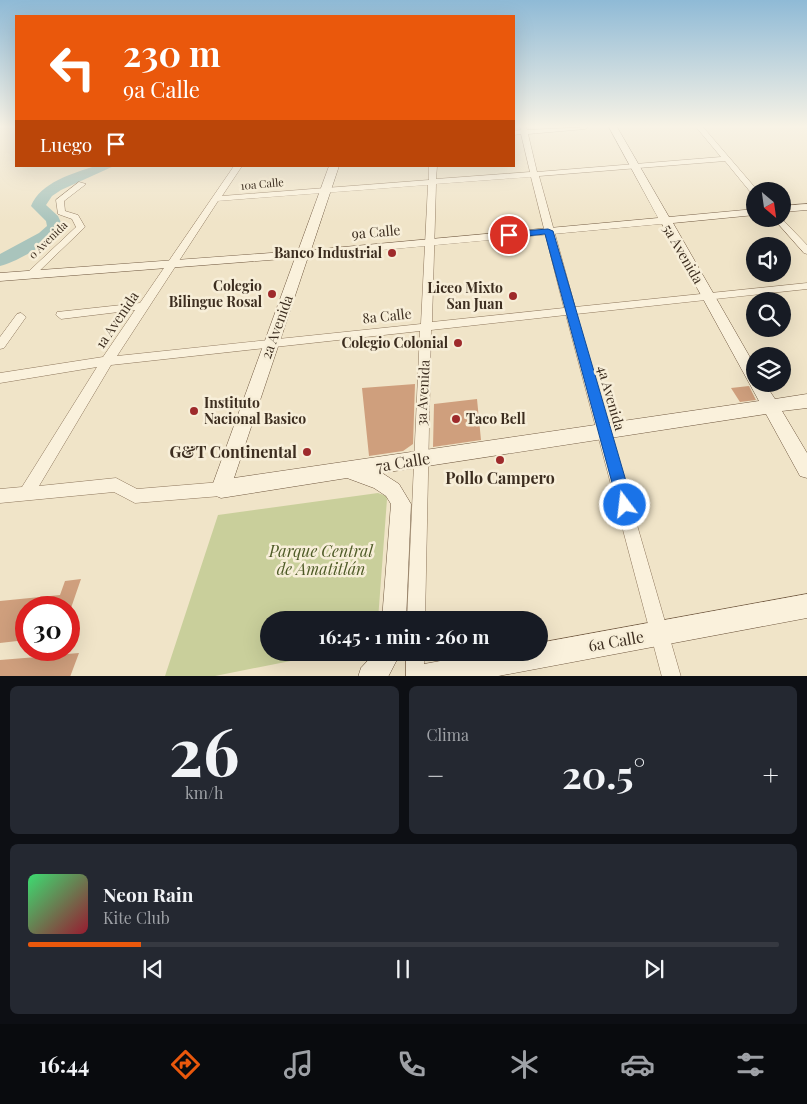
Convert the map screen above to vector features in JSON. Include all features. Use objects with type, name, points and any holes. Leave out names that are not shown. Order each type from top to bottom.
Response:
[{"type":"main road","name":"5a Avenida","points":[[631,159],[746,364]]},
{"type":"main road","name":"2a Avenida","points":[[221,489],[334,167]]},
{"type":"main road","points":[[791,209],[807,207]]},
{"type":"main road","name":"9a Calle","points":[[0,278],[304,254],[746,213]]},
{"type":"main road","points":[[762,392],[807,470]]},
{"type":"main road","name":"7a Calle","points":[[221,489],[807,401]]},
{"type":"main road","points":[[346,470],[385,483],[397,495],[401,504],[395,611]]},
{"type":"main road","name":"6a Calle","points":[[424,676],[807,606]]},
{"type":"main road","points":[[370,676],[384,661]]},
{"type":"street","name":"4a Avenida","points":[[530,159],[548,231],[672,676]]},
{"type":"street","name":"10a Calle","points":[[217,199],[727,159]]},
{"type":"street","points":[[727,159],[747,182]]},
{"type":"street","name":"1a Avenida","points":[[26,494],[107,361],[237,167]]},
{"type":"street","name":"3a Avenida","points":[[416,611],[420,459],[433,167]]},
{"type":"street","name":"0 Avenida","points":[[30,275],[81,227],[75,217],[61,212],[60,200],[82,184]]},
{"type":"street","points":[[786,228],[807,251]]},
{"type":"street","name":"8a Calle","points":[[0,378],[107,361],[807,286]]},
{"type":"street","points":[[61,315],[145,306]]},
{"type":"street","points":[[0,345],[22,317]]},
{"type":"street","name":"7a Calle","points":[[0,496],[116,485],[135,496],[221,489]]},
{"type":"street","points":[[415,661],[415,676]]},
{"type":"green space","name":"Parque Central de Amatitlán","points":[[378,493],[386,496],[379,611],[260,611],[260,661],[291,661],[215,676],[165,676],[218,515]]},
{"type":"building","points":[[415,384],[413,444],[403,451],[369,456],[362,388]]},
{"type":"building","points":[[746,386],[746,392],[752,392],[756,400],[740,402],[731,388]]},
{"type":"building","name":"Taco Bell","points":[[477,399],[481,440],[433,447],[434,404]]},
{"type":"building","points":[[81,579],[75,596],[50,596],[60,595],[65,581]]},
{"type":"building","points":[[15,600],[15,641],[0,643],[0,601]]},
{"type":"building","points":[[0,660],[76,661],[70,676],[0,676]]},
{"type":"waterway","points":[[0,261],[45,236],[55,227],[53,219],[38,206],[41,199],[47,193],[67,182],[105,167]]},
{"type":"place","name":"Banco Industrial","points":[[392,253]]},
{"type":"place","name":"Colegio Bilingue Rosal","points":[[272,294]]},
{"type":"place","name":"Liceo Mixto San Juan","points":[[513,296]]},
{"type":"place","name":"Colegio Colonial","points":[[458,343]]},
{"type":"place","name":"Instituto Nacional Basico","points":[[194,411]]},
{"type":"place","name":"Taco Bell","points":[[456,419]]},
{"type":"place","name":"G&T Continental","points":[[307,452]]},
{"type":"place","name":"Pollo Campero","points":[[500,460]]},
{"type":"route","points":[[509,235],[548,231],[625,505]]}]
